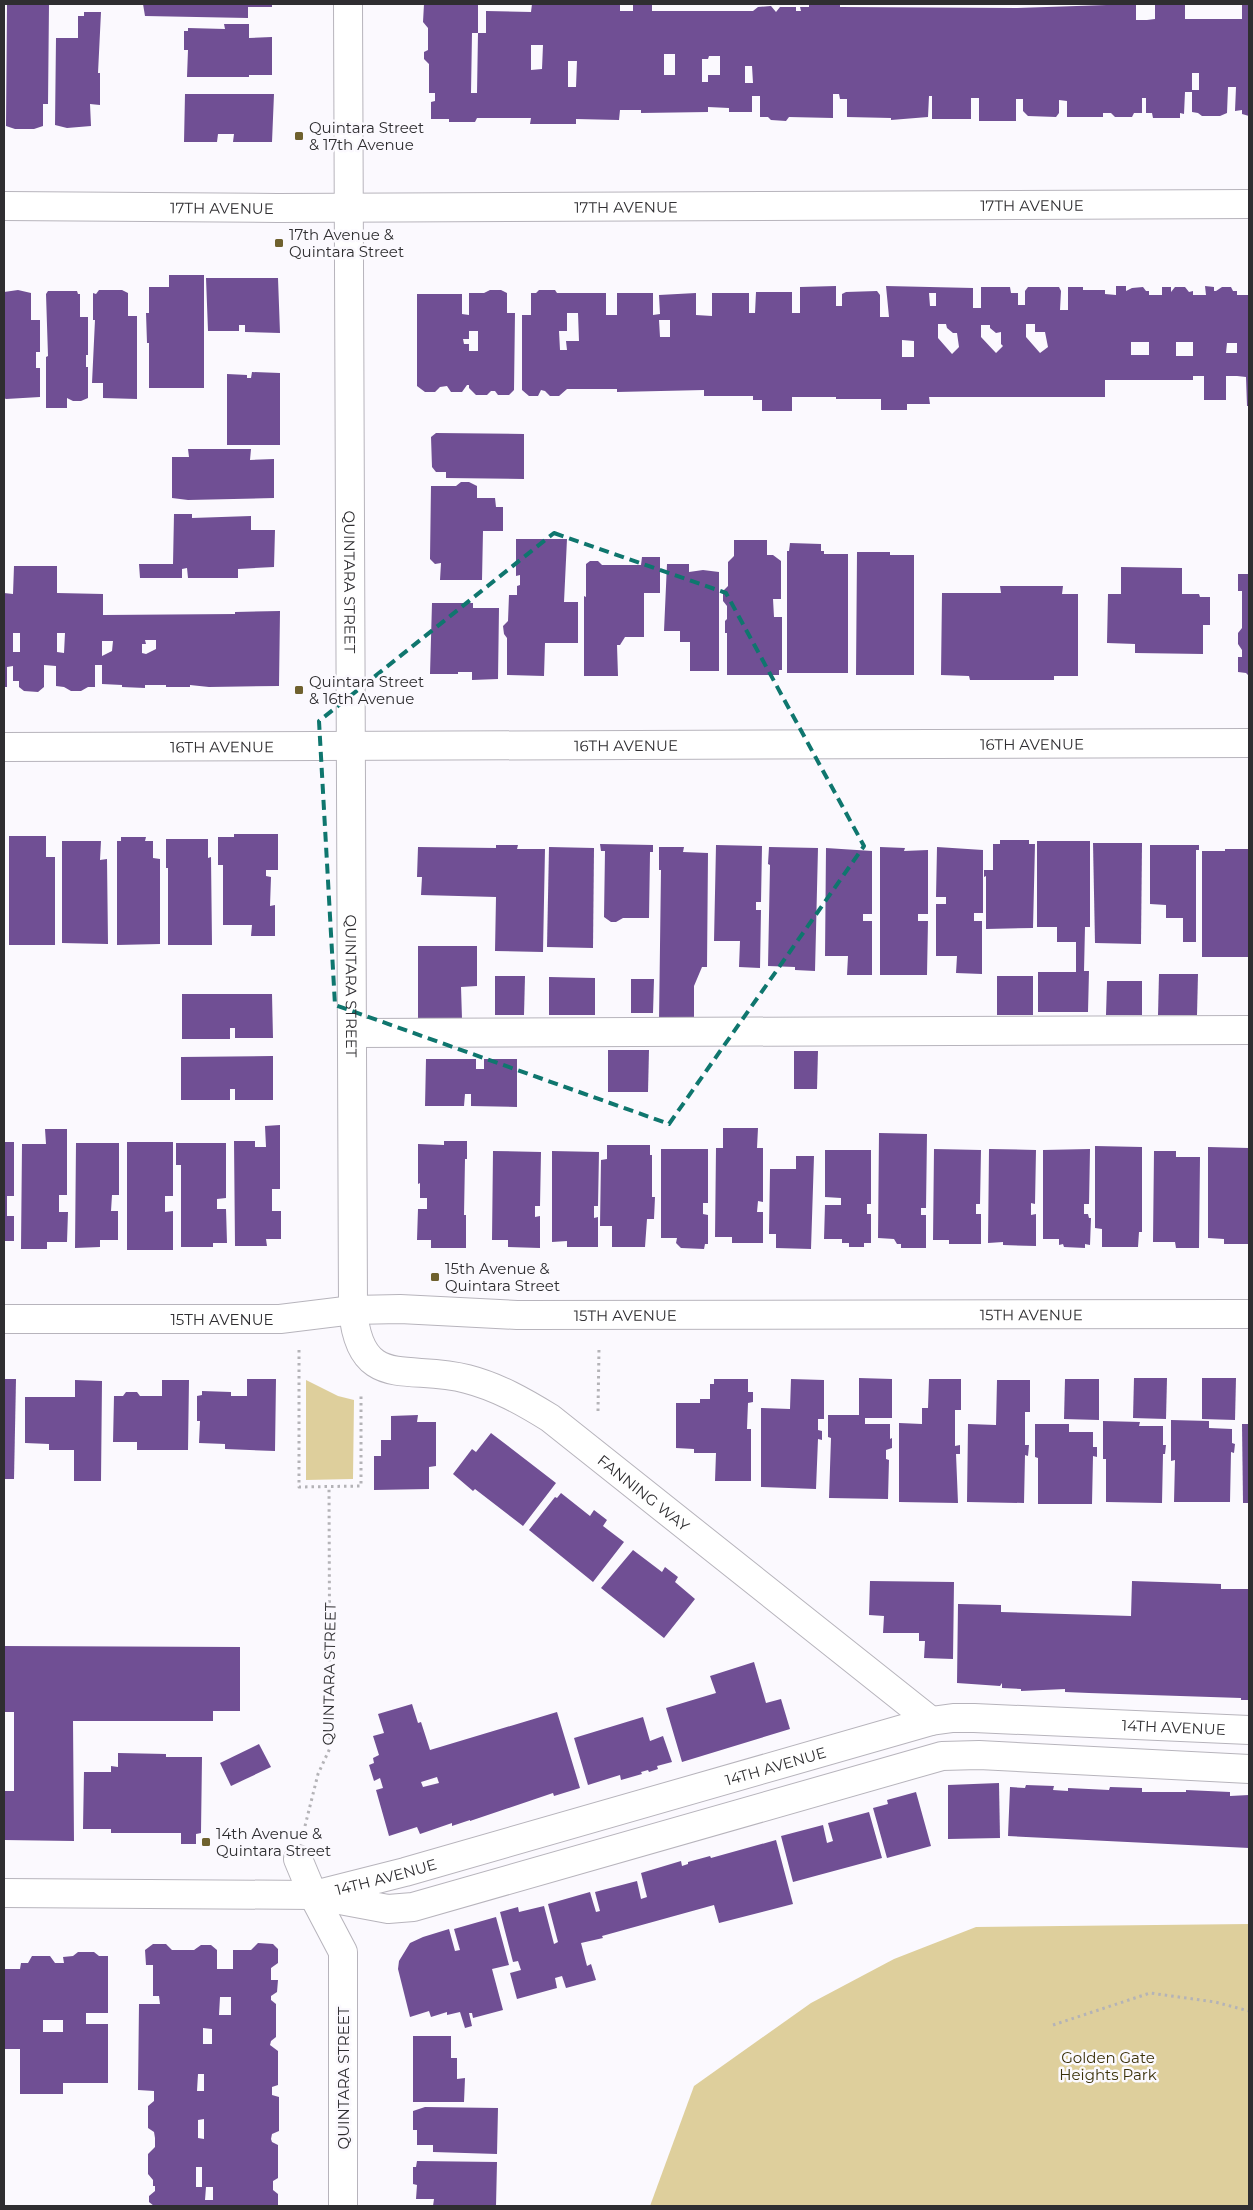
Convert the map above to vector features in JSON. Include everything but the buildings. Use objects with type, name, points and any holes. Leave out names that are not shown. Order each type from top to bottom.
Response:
[{"type":"street","name":"QUINTARA STREET","points":[[348,4],[353,1310]]},
{"type":"street","name":"17TH AVENUE","points":[[4,206],[350,207],[1249,204]]},
{"type":"street","name":"16TH AVENUE","points":[[4,747],[1249,743]]},
{"type":"street","points":[[352,1033],[1249,1030]]},
{"type":"street","name":"15TH AVENUE","points":[[4,1319],[298,1317],[353,1310],[400,1309],[517,1315],[1249,1314]]},
{"type":"street","points":[[353,1310],[354,1328],[359,1344],[367,1357]]},
{"type":"street","name":"FANNING WAY","points":[[367,1357],[377,1365],[392,1371],[466,1378],[495,1388],[523,1401],[550,1418],[931,1721]]},
{"type":"street","name":"14TH AVENUE","points":[[313,1895],[405,1872],[931,1721],[974,1718],[1249,1730]]},
{"type":"street","name":"14TH AVENUE","points":[[4,1893],[313,1895],[388,1909],[413,1907],[942,1756],[979,1755],[1249,1769]]},
{"type":"street","name":"QUINTARA STREET","points":[[298,1859],[313,1895],[343,1952],[342,2206]]},
{"type":"path","points":[[597,1454],[600,1315]]},
{"type":"path","points":[[298,1317],[299,1487],[361,1486],[360,1399],[367,1357]]},
{"type":"path","name":"QUINTARA STREET","points":[[298,1859],[318,1774],[330,1748],[329,1486]]},
{"type":"path","points":[[1053,2025],[1150,1993],[1215,2002],[1249,2011]]},
{"type":"highlighted area","points":[[554,533],[726,593],[864,846],[669,1124],[335,1005],[319,721]]},
{"type":"green space","points":[[306,1380],[338,1396],[354,1400],[353,1479],[306,1480]]},
{"type":"green space","name":"Golden Gate Heights Park","points":[[1249,1924],[1249,2206],[650,2206],[694,2086],[811,2003],[894,1959],[976,1927]]},
{"type":"place","name":"Quintara Street & 17th Avenue","points":[[299,136]]},
{"type":"place","name":"17th Avenue & Quintara Street","points":[[279,243]]},
{"type":"place","name":"Quintara Street & 16th Avenue","points":[[299,690]]},
{"type":"place","name":"15th Avenue & Quintara Street","points":[[435,1277]]},
{"type":"place","name":"14th Avenue & Quintara Street","points":[[206,1842]]}]
